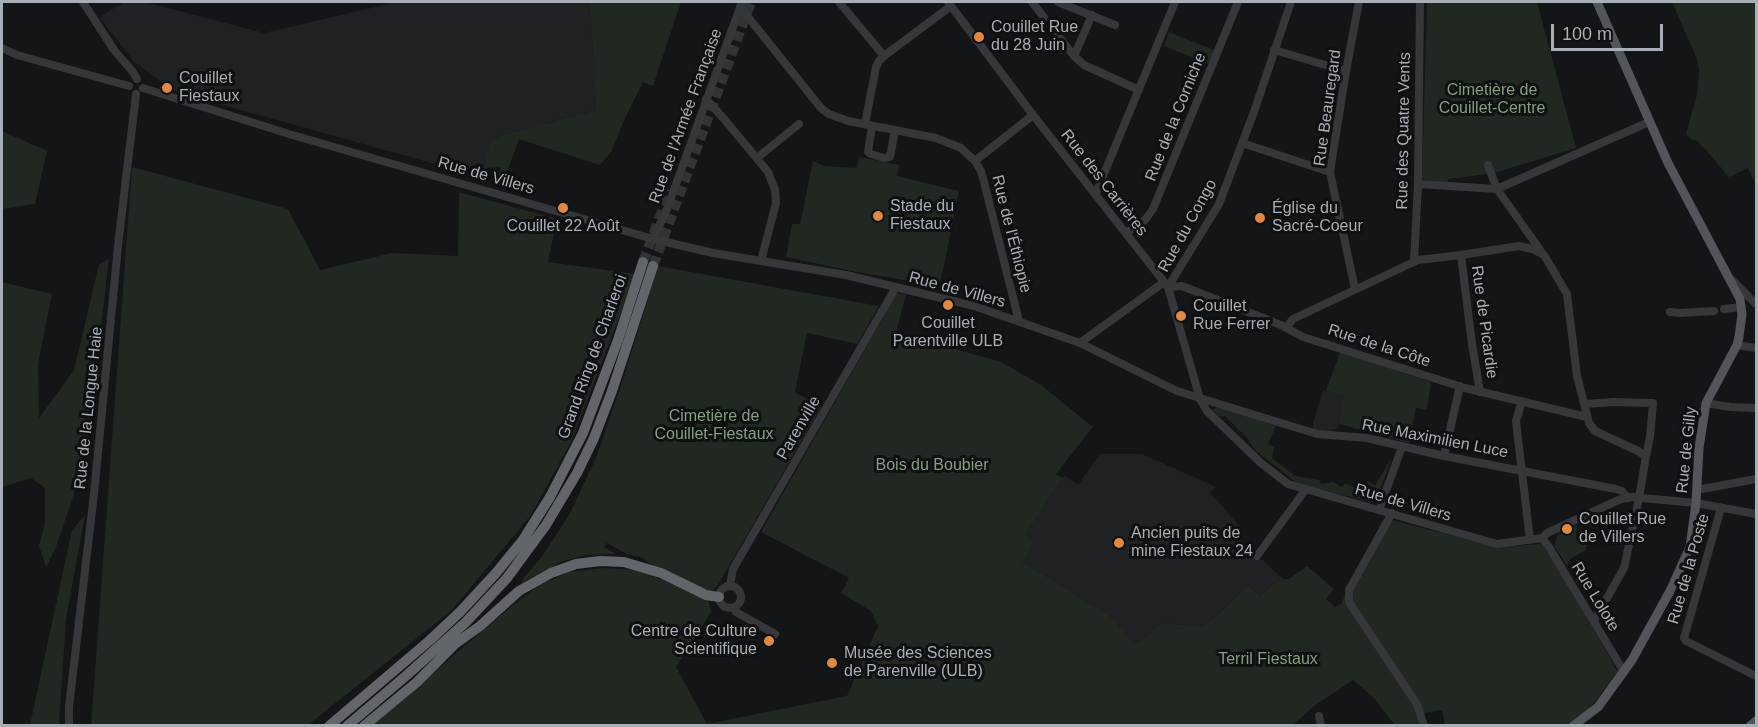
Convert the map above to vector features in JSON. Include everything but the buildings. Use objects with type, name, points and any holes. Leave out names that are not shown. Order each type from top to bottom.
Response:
[{"type":"highway","name":"Grand Ring de Charleroi","points":[[329,726],[452,620],[523,540],[550,497],[583,433],[648,264],[615,382],[594,438],[566,493],[542,532],[507,578],[446,642],[347,726]]},
{"type":"highway","points":[[364,726],[417,682],[455,644],[480,626],[519,591],[551,573],[576,564],[600,561],[624,562],[661,573],[706,595],[718,597]]},
{"type":"highway","points":[[417,682],[446,642]]},
{"type":"main road","name":"Rue de Gilly","points":[[1573,726],[1598,707],[1632,660],[1670,591],[1690,547],[1696,503],[1699,448],[1706,403],[1737,345],[1741,307],[1740,299],[1649,123],[1597,2]]},
{"type":"main road","points":[[1750,726],[1756,721]]},
{"type":"street","points":[[83,2],[114,50],[137,80],[141,81],[139,91],[131,92],[129,86]]},
{"type":"street","points":[[839,2],[884,56]]},
{"type":"street","points":[[1032,2],[1074,56],[1084,65],[1139,90]]},
{"type":"street","points":[[1058,2],[1115,25]]},
{"type":"street","points":[[1096,193],[1176,2]]},
{"type":"street","name":"Rue de la Corniche","points":[[1126,233],[1145,220],[1153,209],[1238,2]]},
{"type":"street","name":"Rue du Congo","points":[[1166,284],[1219,204],[1291,2]]},
{"type":"street","name":"Rue Beauregard","points":[[1355,290],[1330,172],[1359,2]]},
{"type":"street","name":"Rue des Quatre Vents","points":[[1414,262],[1418,184],[1420,2]]},
{"type":"street","name":"Rue de l'Armée Française","points":[[653,239],[667,209],[741,4]]},
{"type":"street","name":"Rue de l'Éthiopie","points":[[741,4],[821,108],[829,114],[838,119],[936,138],[961,148],[975,161],[981,171],[1019,321]]},
{"type":"street","points":[[895,130],[890,157],[884,158],[867,152],[868,125],[876,67],[884,56],[950,4]]},
{"type":"street","name":"Rue des Carrières","points":[[950,4],[1033,115],[1166,284],[1200,399]]},
{"type":"street","points":[[1074,56],[1092,15]]},
{"type":"street","points":[[2,48],[17,55],[129,86]]},
{"type":"street","points":[[1274,50],[1346,71]]},
{"type":"street","points":[[129,86],[131,82],[137,80]]},
{"type":"street","name":"Rue de Villers","points":[[139,91],[653,239],[713,253],[846,275],[974,306],[1019,321],[1080,343],[1177,391],[1200,399],[1207,411],[1261,463],[1288,484],[1497,544],[1542,538],[1547,533],[1621,499],[1628,498],[1696,503],[1756,514]]},
{"type":"street","name":"Rue de la Longue Haie","points":[[69,726],[69,707],[94,494],[118,246],[139,91]]},
{"type":"street","points":[[706,99],[768,172],[775,190],[776,203],[761,261]]},
{"type":"street","points":[[975,161],[1033,115]]},
{"type":"street","points":[[1418,184],[1497,189],[1649,123]]},
{"type":"street","points":[[757,158],[799,124]]},
{"type":"street","points":[[1242,143],[1330,172]]},
{"type":"street","points":[[1488,165],[1497,189],[1544,255],[1567,294],[1577,376],[1589,423],[1595,431],[1646,456]]},
{"type":"street","points":[[1286,328],[1293,319],[1418,260],[1519,246],[1544,255]]},
{"type":"street","name":"Rue de Picardie","points":[[1461,255],[1480,392]]},
{"type":"street","points":[[1729,278],[1756,304]]},
{"type":"street","points":[[1080,343],[1166,284]]},
{"type":"street","name":"Rue de la Côte","points":[[1166,284],[1182,286],[1303,336],[1460,386],[1587,417]]},
{"type":"street","name":"Parenville","points":[[718,597],[722,589],[730,585],[733,569],[896,287]]},
{"type":"street","points":[[1724,309],[1741,307]]},
{"type":"street","points":[[1670,312],[1714,311]]},
{"type":"street","points":[[1737,345],[1756,348]]},
{"type":"street","points":[[1444,456],[1460,386]]},
{"type":"street","name":"Rue Maximilien Luce","points":[[1200,399],[1317,434],[1367,438],[1444,456],[1616,489],[1622,491],[1628,498]]},
{"type":"street","points":[[1522,401],[1516,421],[1530,540]]},
{"type":"street","points":[[1585,404],[1653,403],[1650,437],[1639,498],[1623,568],[1594,621]]},
{"type":"street","points":[[1706,403],[1756,408]]},
{"type":"street","points":[[1379,510],[1402,447]]},
{"type":"street","points":[[1697,490],[1756,479]]},
{"type":"street","points":[[1257,556],[1306,489]]},
{"type":"street","name":"Rue de la Poste","points":[[1721,508],[1684,638],[1756,676]]},
{"type":"street","points":[[1392,513],[1349,590],[1349,602],[1417,704],[1424,726]]},
{"type":"street","name":"Rue Lolote","points":[[1542,538],[1624,672]]},
{"type":"street","points":[[718,597],[723,606],[734,607],[740,602],[741,595],[737,588],[730,585]]},
{"type":"street","points":[[734,607],[736,612],[775,634]]},
{"type":"street","points":[[1319,716],[1321,726]]},
{"type":"shaded area","points":[[125,2],[144,2],[264,33],[397,2],[590,2],[596,110],[499,136],[489,146],[484,168],[464,172],[176,92],[135,63],[100,18]]},
{"type":"shaded area","points":[[1323,391],[1345,394],[1338,428],[1326,432],[1313,430]]},
{"type":"shaded area","points":[[1100,454],[1142,454],[1216,487],[1210,492],[1242,529],[1237,534],[1251,553],[1263,560],[1283,579],[1260,596],[1248,586],[1204,627],[1161,623],[1146,639],[1134,643],[1110,616],[1023,562],[1032,542],[1026,534],[1063,478],[1065,476],[1078,485]]},
{"type":"green space","points":[[590,2],[681,2],[653,86],[643,82],[611,152],[600,165],[519,139],[506,175],[502,173],[498,176],[501,167],[484,168],[489,145],[499,136],[596,110]]},
{"type":"green space","name":"Cimetière de Couillet-Centre","points":[[1427,2],[1537,2],[1576,148],[1494,173],[1449,179],[1447,182],[1423,180]]},
{"type":"green space","points":[[1672,2],[1756,2],[1756,186],[1748,168],[1729,177],[1696,140],[1686,134],[1697,95],[1699,71],[1697,59]]},
{"type":"green space","points":[[1169,32],[1216,51],[1211,65],[1164,46]]},
{"type":"green space","points":[[2,131],[47,151],[35,204],[2,209]]},
{"type":"green space","name":"Stade du Fiestaux","points":[[859,157],[899,165],[897,176],[959,191],[939,286],[786,257],[792,224],[800,224],[813,161],[824,166],[857,168]]},
{"type":"green space","points":[[132,167],[288,209],[320,270],[392,253],[458,256],[459,192],[557,219],[548,262],[636,274],[571,442],[531,515],[452,610],[308,725],[91,726]]},
{"type":"green space","points":[[109,259],[85,461],[56,547],[46,567],[39,546],[45,523],[45,488],[31,478],[2,487],[2,282],[52,294],[38,364],[39,418],[74,370],[99,264]]},
{"type":"green space","name":"Cimetière de Couillet-Fiestaux","points":[[658,266],[879,306],[857,344],[807,333],[795,392],[821,407],[714,589],[709,591],[607,543],[604,547],[616,554],[586,555],[560,562],[522,583],[569,515],[596,458]]},
{"type":"green space","name":"Bois du Boubier","points":[[897,293],[906,294],[896,332],[1001,362],[1041,385],[1093,427],[1056,474],[1063,478],[1026,534],[1033,541],[1023,562],[1110,616],[1134,643],[1146,638],[1161,623],[1204,627],[1248,586],[1260,596],[1274,584],[1283,579],[1289,579],[1307,566],[1334,589],[1326,599],[1335,607],[1342,603],[1384,518],[1497,547],[1542,544],[1618,672],[1589,709],[1566,726],[1445,725],[1442,710],[1424,713],[1420,725],[1395,725],[1374,698],[1353,680],[1314,706],[1292,726],[371,726],[539,585],[569,572],[604,568],[638,570],[708,599],[711,612],[676,667],[707,724],[847,696],[878,626],[871,611],[841,593],[849,578],[761,532],[883,318],[893,296]]},
{"type":"green space","points":[[1340,352],[1431,382],[1427,410],[1416,408],[1409,443],[1339,424],[1344,395],[1326,391]]},
{"type":"green space","points":[[1221,408],[1276,426],[1268,444],[1274,447],[1272,458],[1295,476],[1320,480],[1321,484],[1333,482],[1342,487],[1345,483],[1358,489],[1366,485],[1368,481],[1375,485],[1392,458],[1375,503],[1298,484],[1256,451],[1225,416],[1220,417],[1212,409]]},
{"type":"green space","points":[[85,515],[66,619],[59,725],[30,725],[72,530]]},
{"type":"green space","points":[[1577,525],[1576,538],[1588,540],[1586,550],[1570,559],[1567,566],[1555,547],[1555,542],[1558,534]]},
{"type":"tunnel","points":[[653,266],[751,2]]},
{"type":"tunnel","points":[[643,262],[670,190]]},
{"type":"place","name":"Couillet Rue du 28 Juin","points":[[979,37]]},
{"type":"place","name":"Couillet Fiestaux","points":[[167,88]]},
{"type":"place","name":"Couillet 22 Août","points":[[563,208]]},
{"type":"place","name":"Stade du Fiestaux","points":[[878,216]]},
{"type":"place","name":"Église du Sacré-Coeur","points":[[1260,218]]},
{"type":"place","name":"Couillet Parentville ULB","points":[[948,305]]},
{"type":"place","name":"Couillet Rue Ferrer","points":[[1181,316]]},
{"type":"place","name":"Couillet Rue de Villers","points":[[1567,529]]},
{"type":"place","name":"Ancien puits de mine Fiestaux 24","points":[[1119,543]]},
{"type":"place","name":"Centre de Culture Scientifique","points":[[769,641]]},
{"type":"place","name":"Musée des Sciences de Parenville (ULB)","points":[[832,663]]},
{"type":"park label","name":"Terril Fiestaux","points":[[1268,660]]}]
